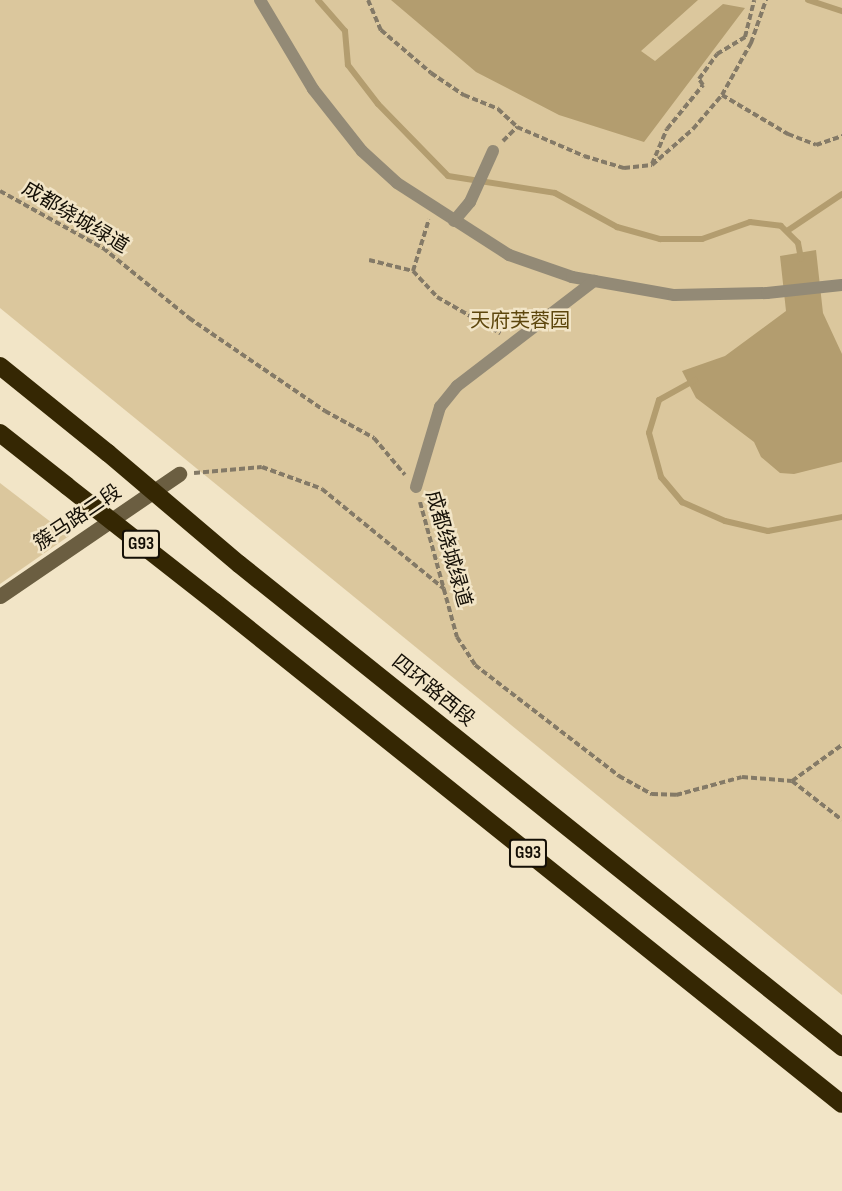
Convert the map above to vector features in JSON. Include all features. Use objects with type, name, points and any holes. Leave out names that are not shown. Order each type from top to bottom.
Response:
[{"type":"highway","name":"四环路西段","points":[[0,366],[108,453],[239,564],[842,1047]]},
{"type":"highway","name":"G93","points":[[0,433],[215,602],[842,1104]]},
{"type":"main road","name":"簇马路二段","points":[[0,596],[179,474]]},
{"type":"lane","points":[[260,0],[313,89],[362,151],[397,183],[509,255],[572,277],[674,296],[766,293],[842,285]]},
{"type":"lane","points":[[454,221],[470,202],[493,151]]},
{"type":"lane","points":[[416,487],[441,407],[457,386],[594,281]]},
{"type":"path","points":[[368,0],[381,30],[431,73],[464,94],[498,109],[517,127],[584,156],[624,168],[652,165],[693,129],[722,95],[751,43],[766,0]]},
{"type":"path","points":[[652,165],[667,129],[703,85],[699,79],[717,54],[745,37],[754,0]]},
{"type":"path","points":[[722,95],[788,134],[816,145],[842,136]]},
{"type":"path","name":"成都绕城绿道","points":[[0,191],[103,248],[189,318],[326,411],[374,438],[416,487],[457,637],[475,665],[620,776],[652,794],[676,795],[742,777],[792,781]]},
{"type":"path","points":[[412,271],[433,207]]},
{"type":"path","points":[[369,260],[412,271],[437,297],[517,342]]},
{"type":"path","points":[[179,474],[262,467],[322,489],[444,590]]},
{"type":"path","points":[[842,745],[792,781],[842,820]]},
{"type":"green space","name":"天府芙蓉园","points":[[0,0],[842,0],[842,995],[0,308]]},
{"type":"green space","points":[[0,483],[69,536],[0,584]]},
{"type":"shaded area","points":[[391,0],[698,0],[641,51],[655,61],[723,4],[745,8],[644,142],[559,115],[476,72]]},
{"type":"shaded area","points":[[816,250],[823,313],[842,354],[842,462],[794,474],[780,473],[761,457],[754,442],[696,398],[682,371],[725,356],[786,311],[780,256]]},
{"type":"waterway","points":[[318,0],[345,31],[348,65],[378,104],[448,176],[555,193],[617,227],[660,239],[702,239],[750,222],[781,226],[798,243],[801,259]]},
{"type":"waterway","points":[[808,0],[842,11]]},
{"type":"waterway","points":[[787,231],[842,194]]},
{"type":"waterway","points":[[695,380],[659,400],[649,433],[661,477],[682,502],[725,521],[768,531],[842,517]]}]
